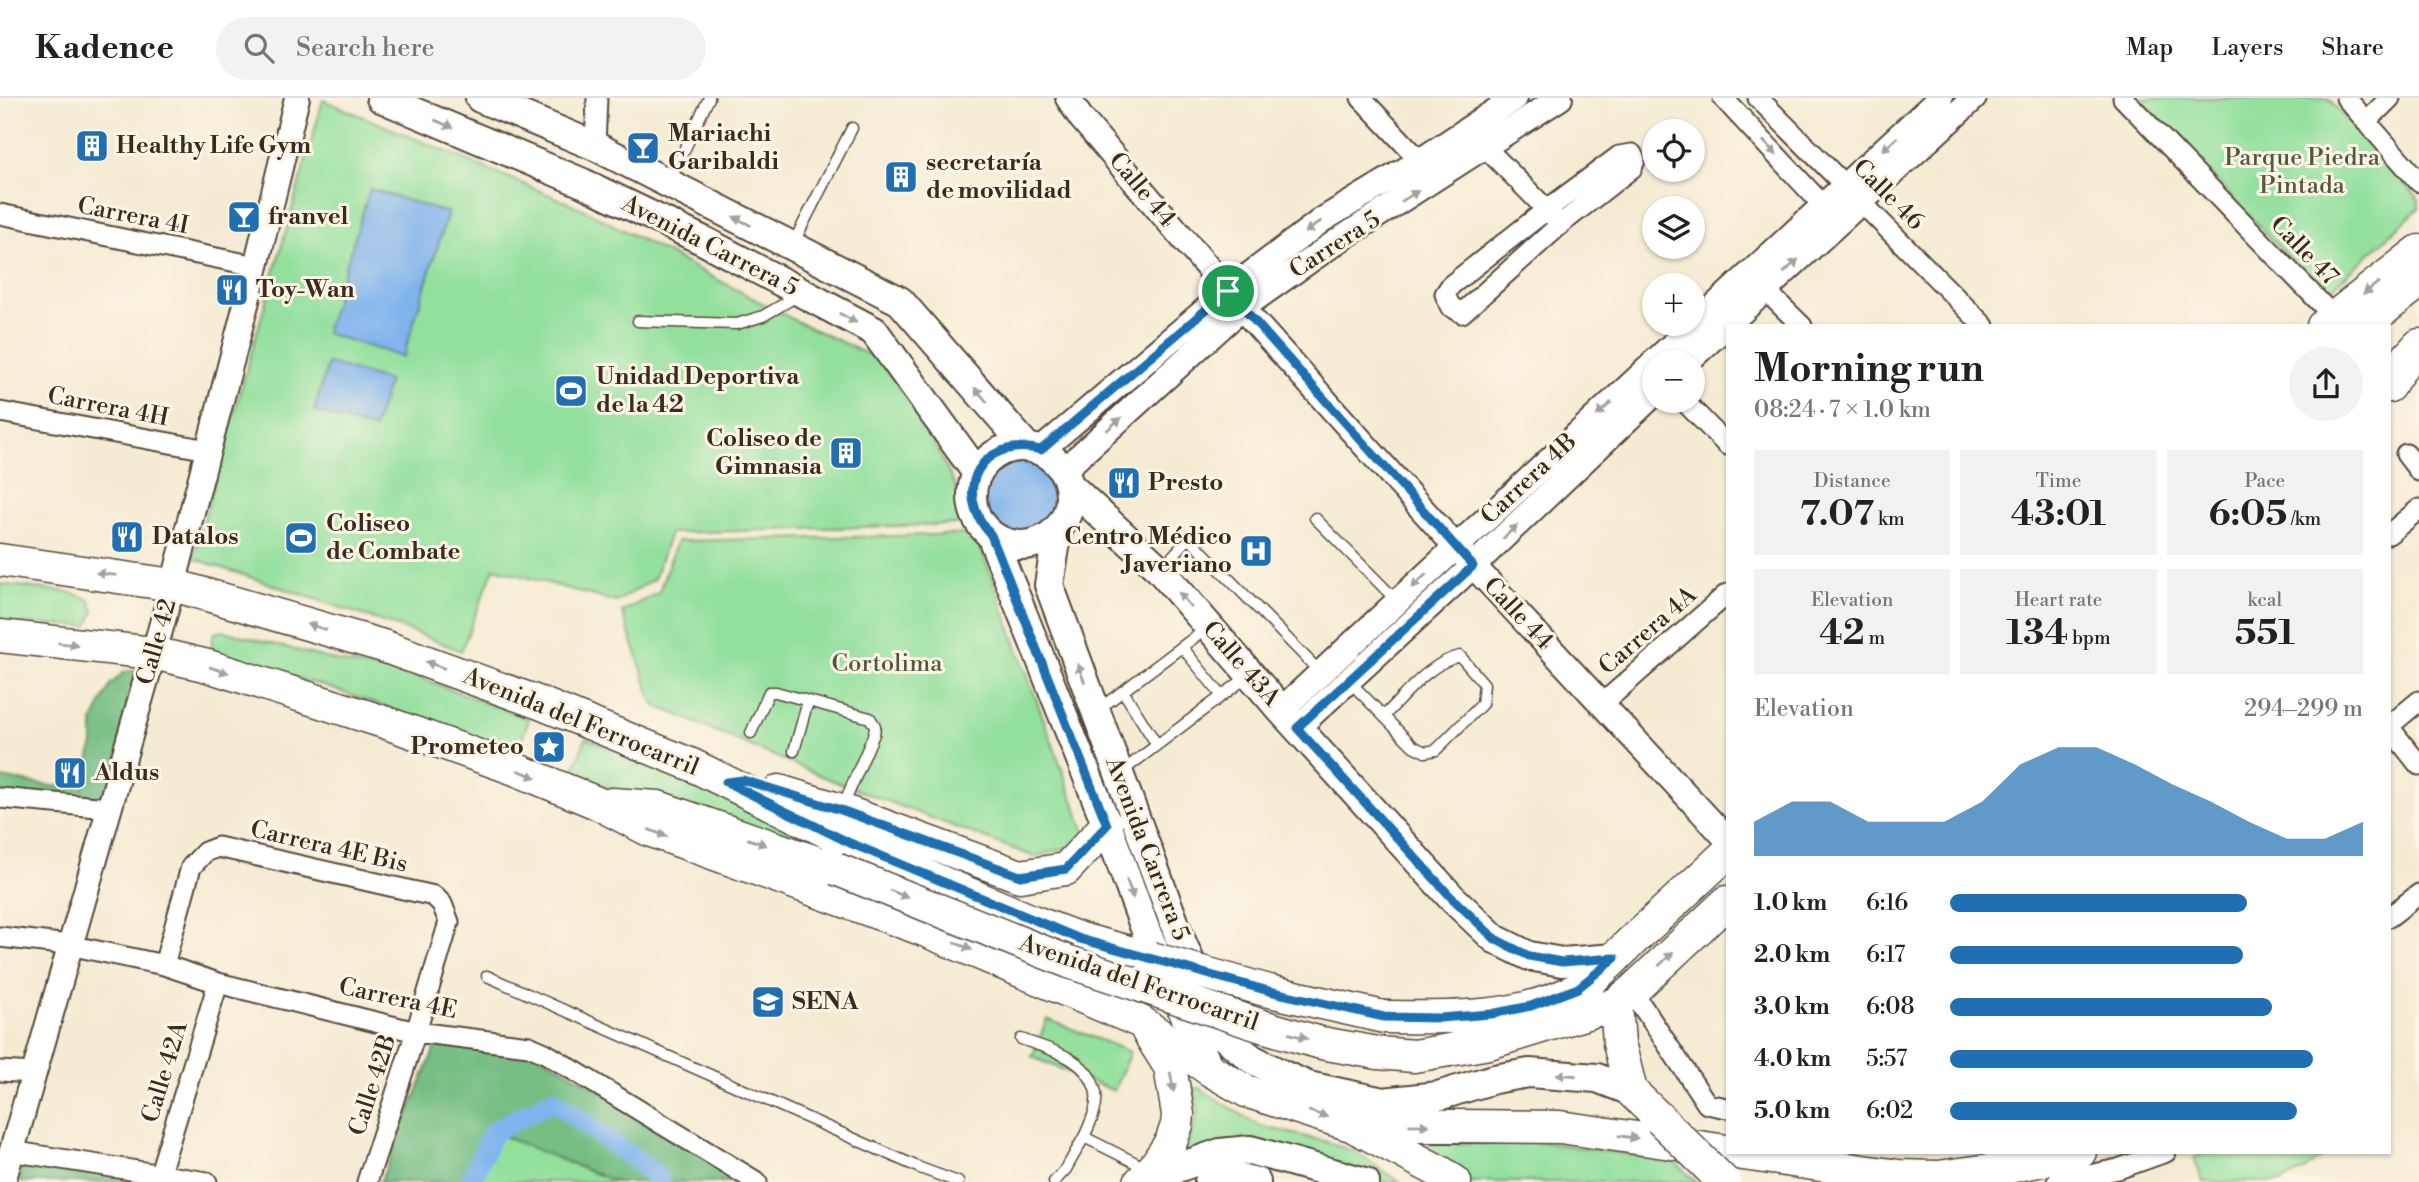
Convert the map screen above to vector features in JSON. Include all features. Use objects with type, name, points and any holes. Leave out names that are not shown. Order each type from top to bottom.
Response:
[{"type":"main road","name":"Avenida Carrera 5","points":[[382,98],[583,183],[706,242],[874,331],[977,473]]},
{"type":"main road","name":"Avenida Carrera 5","points":[[480,98],[595,146],[900,301],[1033,448]]},
{"type":"main road","points":[[2340,323],[2419,251]]},
{"type":"main road","points":[[2340,323],[2419,282]]},
{"type":"main road","points":[[2391,383],[2419,345]]},
{"type":"main road","points":[[1012,447],[1033,448],[1054,458],[1067,479],[1071,502],[1058,529],[1041,541],[1015,545],[991,535],[979,522],[973,507],[972,490],[977,473],[986,461],[998,452],[1012,447]]},
{"type":"main road","name":"Calle 43A","points":[[1067,479],[1160,570],[1289,719],[1451,897],[1495,939],[1529,956],[1562,962],[1615,958]]},
{"type":"main road","name":"Avenida Carrera 5","points":[[1058,529],[1049,585],[1180,938],[1221,1034],[1252,1059],[1308,1086],[1383,1102],[1438,1096],[1494,1079],[1530,1073],[1597,1078],[1631,1091]]},
{"type":"main road","name":"Avenida Carrera 5","points":[[991,535],[1107,825],[1147,934],[1210,1070]]},
{"type":"main road","name":"Avenida del Ferrocarril","points":[[0,560],[173,584],[383,646],[561,711],[692,765],[726,782],[843,856],[1069,962],[1262,1026],[1321,1042],[1378,1053],[1414,1056],[1489,1043],[1624,997]]},
{"type":"main road","points":[[0,636],[153,653],[208,666],[384,722],[515,769],[597,803],[649,830],[924,930],[1141,1022],[1210,1070],[1246,1091],[1361,1131],[1443,1173],[1455,1182]]},
{"type":"main road","points":[[726,782],[743,780],[841,810],[1020,876],[1066,869],[1107,825]]},
{"type":"main road","name":"Avenida del Ferrocarril","points":[[597,803],[658,807],[843,856],[1080,939],[1269,991],[1384,1017],[1440,1018],[1491,1014],[1531,1006],[1578,988],[1615,958],[1726,854]]},
{"type":"main road","points":[[1724,1182],[1631,1091],[1619,1043],[1624,997],[1726,903]]},
{"type":"main road","points":[[1141,1022],[1170,1067],[1178,1114],[1171,1142],[1149,1178]]},
{"type":"main road","points":[[1361,1131],[1560,1127],[1726,1151]]},
{"type":"main road","points":[[1149,1178],[1220,1153],[1250,1150],[1364,1182]]},
{"type":"main road","points":[[1749,1154],[1899,1176],[1925,1177],[2004,1168],[2070,1154]]},
{"type":"main road","points":[[1212,1180],[1245,1179],[1256,1182]]},
{"type":"street","name":"Calle 42","points":[[3,1182],[173,584],[297,98]]},
{"type":"street","points":[[595,146],[597,98]]},
{"type":"street","name":"Calle 44","points":[[1068,98],[1235,300],[1473,566],[1726,838]]},
{"type":"street","points":[[1361,98],[1437,179]]},
{"type":"street","name":"Carrera 5","points":[[1067,479],[1235,300],[1322,220],[1420,161],[1515,98]]},
{"type":"street","name":"Carrera 5","points":[[1033,448],[1235,300],[1336,242],[1560,98]]},
{"type":"street","points":[[1723,98],[1830,213]]},
{"type":"street","name":"Calle 46","points":[[1758,98],[1982,324]]},
{"type":"street","name":"Carrera 4B","points":[[1852,194],[1940,98]]},
{"type":"street","name":"Carrera 4B","points":[[1672,350],[1852,194],[1974,98]]},
{"type":"street","name":"Calle 47","points":[[2123,98],[2340,323]]},
{"type":"street","points":[[2346,98],[2419,182]]},
{"type":"street","points":[[2366,122],[2390,98]]},
{"type":"street","points":[[1484,146],[1545,211],[1562,223]]},
{"type":"street","points":[[1632,154],[1635,160],[1632,168],[1562,223],[1462,313],[1450,306],[1445,294],[1451,285],[1545,211],[1619,156],[1632,154]]},
{"type":"street","name":"Carrera 4B","points":[[1728,324],[1765,290],[1830,213]]},
{"type":"street","name":"Carrera 4I","points":[[0,214],[256,266]]},
{"type":"street","points":[[1765,290],[1800,324]]},
{"type":"street","name":"Carrera 4B","points":[[1700,350],[1726,326]]},
{"type":"street","name":"Carrera 4B","points":[[1289,719],[1321,673],[1642,376]]},
{"type":"street","name":"Carrera 4B","points":[[1289,719],[1349,681],[1642,405]]},
{"type":"street","name":"Carrera 4H","points":[[0,412],[208,450]]},
{"type":"street","points":[[1696,413],[1726,444]]},
{"type":"street","points":[[2406,454],[2419,471]]},
{"type":"street","points":[[2391,532],[2419,509]]},
{"type":"street","name":"Carrera 4A","points":[[1601,705],[1726,595]]},
{"type":"street","points":[[2391,725],[2419,702]]},
{"type":"street","points":[[2391,730],[2419,765]]},
{"type":"street","points":[[0,798],[108,808]]},
{"type":"street","name":"Carrera 4E Bis","points":[[164,965],[191,867],[205,852],[218,847],[434,896],[442,904],[449,922]]},
{"type":"street","points":[[2391,916],[2419,894]]},
{"type":"street","name":"Calle 42B","points":[[367,1182],[449,922]]},
{"type":"street","name":"Carrera 4E","points":[[0,937],[69,945],[164,965],[218,983],[416,1032],[529,1046],[757,1182]]},
{"type":"street","name":"Calle 42A","points":[[159,1176],[218,983]]},
{"type":"street","points":[[1624,997],[1707,1104],[1726,1108]]},
{"type":"street","points":[[0,1071],[33,1073]]},
{"type":"street","points":[[10,1151],[206,1182]]},
{"type":"street","points":[[2057,1182],[2118,1169],[2159,1154]]},
{"type":"lane","points":[[669,184],[709,98]]},
{"type":"lane","points":[[792,246],[852,128]]},
{"type":"lane","points":[[638,321],[737,324],[763,316],[802,293]]},
{"type":"lane","points":[[1315,518],[1397,601]]},
{"type":"lane","points":[[1160,570],[1189,538],[1321,673]]},
{"type":"lane","points":[[1095,711],[1208,627]]},
{"type":"lane","points":[[1182,647],[1222,696]]},
{"type":"lane","points":[[1349,681],[1413,746],[1425,752],[1436,750],[1482,704],[1484,684],[1460,656],[1446,659],[1433,668],[1384,716]]},
{"type":"lane","points":[[1119,774],[1251,674]]},
{"type":"lane","points":[[1123,691],[1157,745]]},
{"type":"lane","points":[[751,733],[769,692],[870,718],[875,726],[874,734],[841,810]]},
{"type":"lane","points":[[794,751],[808,701]]},
{"type":"lane","points":[[487,976],[920,1168],[958,1182]]},
{"type":"lane","points":[[1021,1039],[1079,1063],[1096,1090],[1094,1113],[1084,1137],[1066,1169],[1054,1182]]},
{"type":"lane","points":[[1084,1137],[1145,1168],[1149,1178]]},
{"type":"green space","name":"Parque Piedra Pintada","points":[[2139,98],[2328,98],[2419,199],[2419,208],[2324,296]]},
{"type":"green space","name":"Unidad Deportiva de la 42","points":[[323,100],[583,209],[796,321],[880,360],[924,423],[959,493],[963,508],[962,524],[670,533],[654,579],[616,602],[494,568],[461,651],[416,633],[193,558]]},
{"type":"green space","name":"Cortolima","points":[[976,534],[1088,841],[1035,857],[826,778],[654,705],[622,612],[659,592],[677,541]]},
{"type":"green space","points":[[0,584],[69,592],[89,599],[94,611],[88,626],[0,623]]},
{"type":"green space","points":[[224,631],[348,664],[405,672],[529,719],[517,753],[321,685],[210,654],[214,633]]},
{"type":"green space","points":[[140,670],[105,804],[0,793],[0,778],[83,788],[93,744],[93,722],[100,706],[111,684],[124,672]]},
{"type":"green space","points":[[586,738],[692,779],[828,850],[571,777]]},
{"type":"green space","points":[[1047,1019],[1130,1052],[1114,1091],[1032,1057]]},
{"type":"green space","points":[[437,1043],[532,1050],[755,1182],[616,1182],[493,1132],[470,1182],[380,1182]]},
{"type":"green space","points":[[1193,1088],[1199,1088],[1260,1126],[1324,1141],[1355,1152],[1400,1182],[1378,1182],[1253,1139],[1182,1160],[1198,1111]]},
{"type":"green space","points":[[493,1132],[616,1182],[470,1182]]},
{"type":"green space","points":[[1544,1142],[1674,1161],[1696,1182],[1467,1182],[1406,1144]]},
{"type":"green space","points":[[2202,1154],[2326,1154],[2282,1182],[2203,1182],[2194,1158]]},
{"type":"green space","points":[[22,1156],[165,1182],[20,1182]]},
{"type":"water","points":[[370,189],[448,213],[403,357],[325,333]]},
{"type":"water","points":[[328,363],[389,381],[374,429],[314,411]]},
{"type":"water","points":[[1021,461],[1041,467],[1051,477],[1057,497],[1051,517],[1041,527],[1021,533],[1001,527],[991,517],[985,497],[991,477],[1001,467]]},
{"type":"waterway","points":[[470,1182],[493,1132],[553,1100],[651,1171],[660,1182]]},
{"type":"place","name":"Healthy Life Gym","points":[[92,146]]},
{"type":"place","name":"Mariachi Garibaldi","points":[[643,148]]},
{"type":"place","name":"secretaría de movilidad","points":[[901,177]]},
{"type":"place","name":"franvel","points":[[244,217]]},
{"type":"place","name":"Toy-Wan","points":[[232,290]]},
{"type":"place","name":"Unidad Deportiva de la 42","points":[[571,391]]},
{"type":"place","name":"Coliseo de Gimnasia","points":[[846,453]]},
{"type":"place","name":"Presto","points":[[1124,483]]},
{"type":"place","name":"Datalos","points":[[127,537]]},
{"type":"place","name":"Coliseo de Combate","points":[[301,538]]},
{"type":"place","name":"Centro Médico Javeriano","points":[[1256,551]]},
{"type":"place","name":"Prometeo","points":[[549,747]]},
{"type":"place","name":"Aldus","points":[[70,773]]},
{"type":"place","name":"SENA","points":[[768,1002]]},
{"type":"route","points":[[1228,291],[1473,566],[1297,728],[1451,897],[1495,939],[1529,956],[1562,962],[1615,958],[1578,988],[1531,1006],[1491,1014],[1440,1018],[1384,1017],[1269,991],[1080,939],[1032,921],[850,843],[726,782],[743,780],[841,810],[1020,876],[1066,869],[1107,825],[991,535],[979,522],[973,507],[974,481],[986,461],[998,452],[1026,446],[1041,450],[1228,291]]}]
